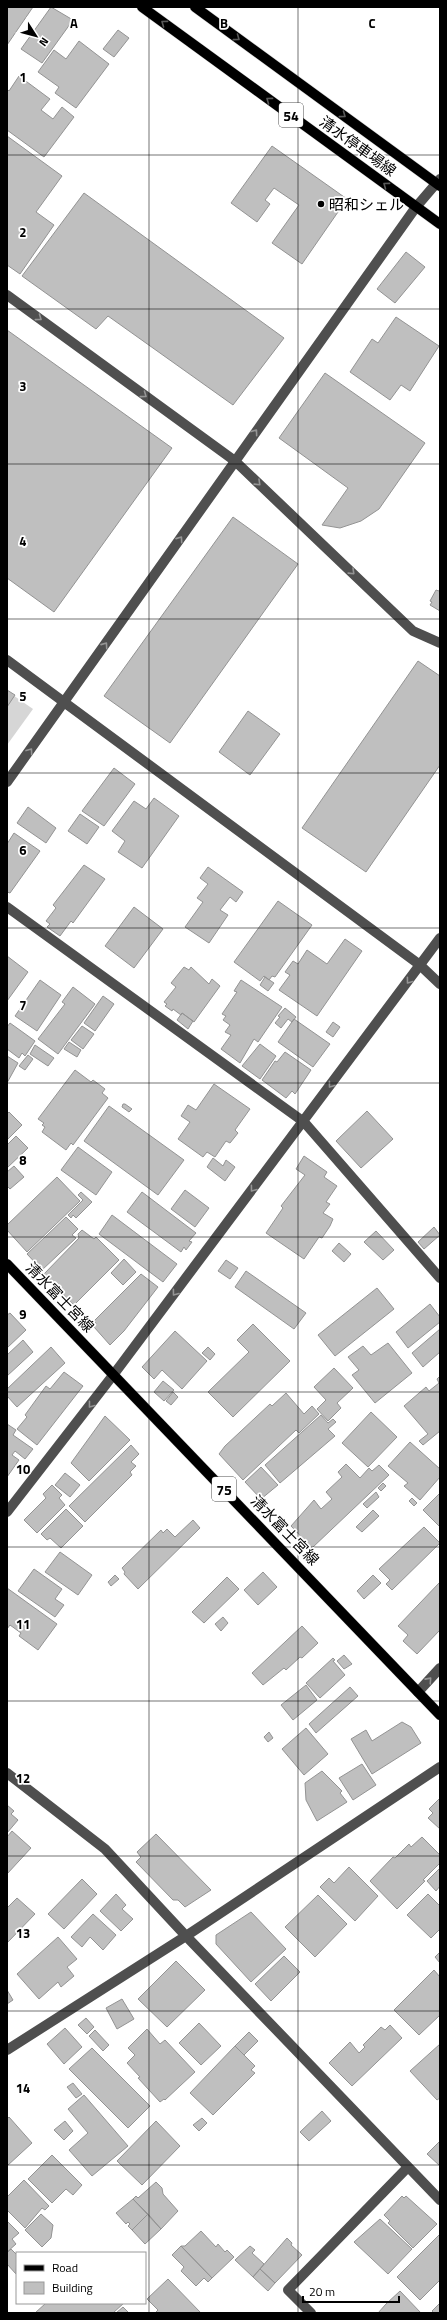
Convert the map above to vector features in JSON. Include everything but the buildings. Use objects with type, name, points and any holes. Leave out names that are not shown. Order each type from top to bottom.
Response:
[{"type":"main road","name":"清水停車場線","points":[[142,7],[440,224]]},
{"type":"main road","name":"清水停車場線","points":[[195,7],[439,183]]},
{"type":"main road","name":"清水富士宮線","points":[[7,1264],[440,1715]]},
{"type":"street","points":[[7,782],[416,207],[439,183]]},
{"type":"street","points":[[7,295],[235,461],[413,631],[440,644]]},
{"type":"street","points":[[7,660],[420,966],[440,984]]},
{"type":"street","points":[[7,907],[304,1122],[440,1278]]},
{"type":"street","points":[[7,1512],[114,1374],[304,1122],[440,938]]},
{"type":"street","points":[[418,1692],[440,1668]]},
{"type":"street","points":[[7,2050],[186,1936],[440,1767]]},
{"type":"street","points":[[7,1773],[105,1849],[186,1936],[440,2200]]},
{"type":"street","points":[[312,2313],[288,2290],[408,2167]]},
{"type":"shaded area","points":[[7,691],[33,709],[7,745]]},
{"type":"place","name":"昭和シェル","points":[[321,204]]}]
